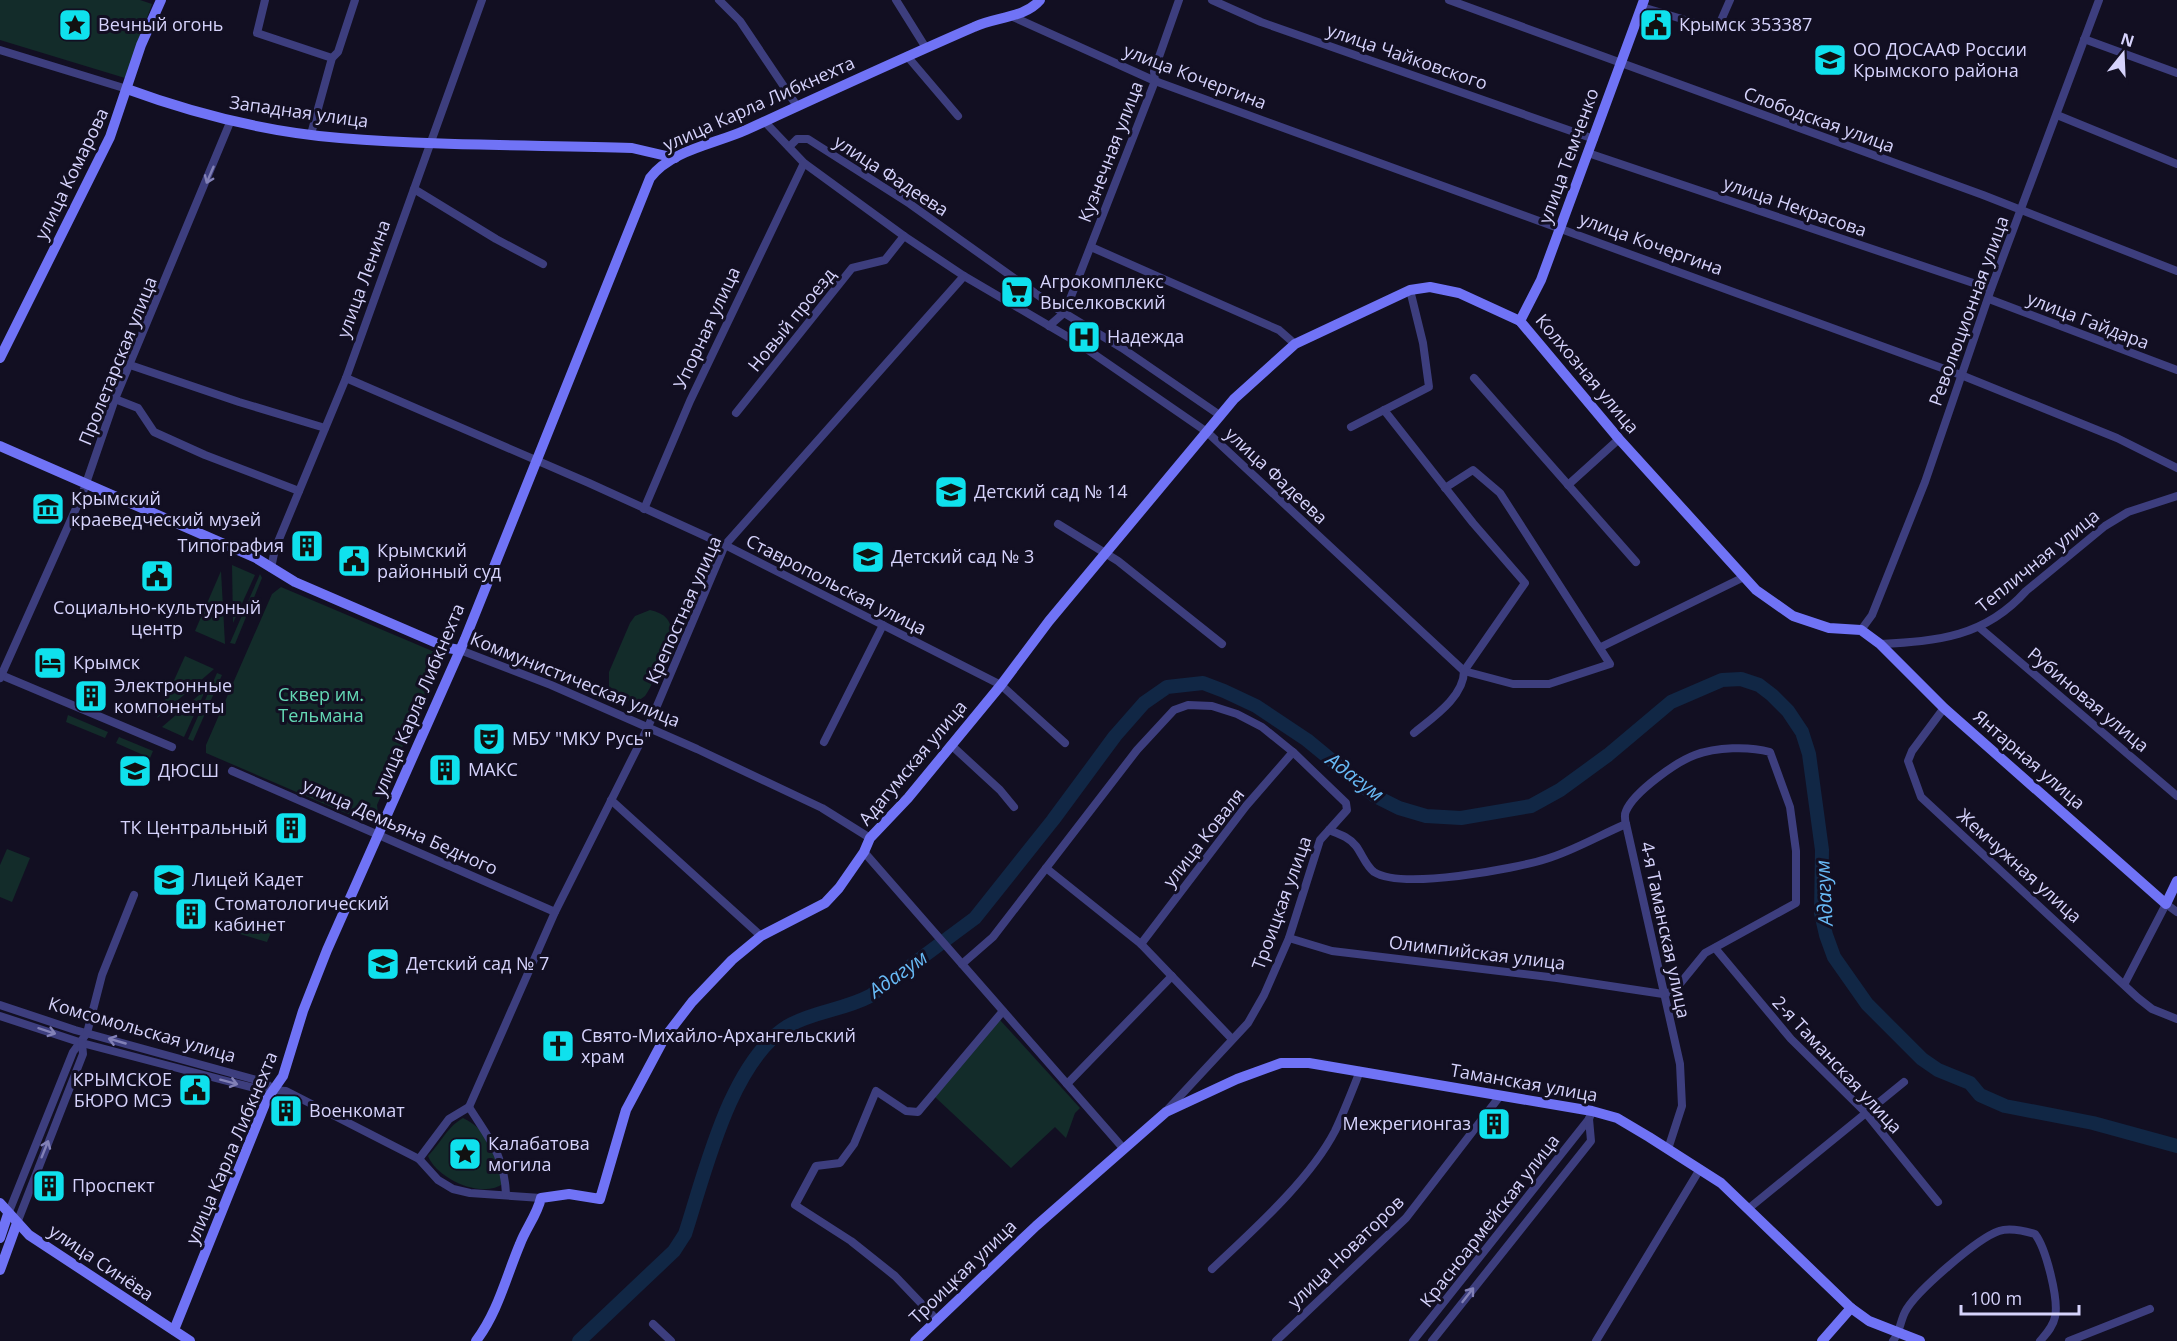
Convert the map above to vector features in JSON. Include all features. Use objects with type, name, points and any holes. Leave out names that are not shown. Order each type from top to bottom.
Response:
[{"type":"main road","name":"улица Комарова","points":[[0,358],[111,137],[141,45],[160,0]]},
{"type":"main road","name":"улица Карла Либкнехта","points":[[174,1330],[273,1089],[283,1076],[303,1011],[327,950],[380,835],[460,650],[645,187],[656,171],[675,158],[764,122],[977,25],[1033,8],[1040,0]]},
{"type":"main road","name":"улица Темченко","points":[[1520,321],[1541,280],[1643,3]]},
{"type":"main road","name":"Западная улица","points":[[127,89],[179,108],[231,120],[338,138],[632,148],[675,158]]},
{"type":"main road","name":"Колхозная улица","points":[[1207,432],[1261,372],[1294,344],[1410,290],[1430,287],[1459,293],[1520,321],[1619,439],[1756,590],[1793,616],[1829,628],[1861,630]]},
{"type":"main road","name":"Адагумская улица","points":[[600,1199],[626,1110],[665,1037],[716,977],[761,936],[825,903],[864,852],[870,838],[908,798],[1001,685],[1049,621],[1207,432]]},
{"type":"main road","name":"Коммунистическая улица","points":[[0,446],[271,567],[295,582],[448,648],[460,650]]},
{"type":"main road","name":"Янтарная улица","points":[[1861,630],[1880,644],[1944,708],[2166,904]]},
{"type":"main road","points":[[2166,904],[2177,881]]},
{"type":"main road","name":"Таманская улица","points":[[1166,1112],[1237,1079],[1281,1063],[1309,1063],[1617,1118],[1721,1184],[1851,1308],[1869,1322],[1896,1337],[1920,1341]]},
{"type":"main road","name":"Троицкая улица","points":[[915,1341],[1036,1226],[1166,1112]]},
{"type":"main road","name":"Комсомольская улица","points":[[541,1198],[569,1194],[600,1199]]},
{"type":"main road","points":[[476,1341],[496,1307],[520,1242],[538,1211],[541,1198]]},
{"type":"main road","name":"улица Синёва","points":[[0,1203],[29,1235],[190,1341]]},
{"type":"main road","points":[[0,1238],[9,1214]]},
{"type":"main road","points":[[0,1270],[17,1223]]},
{"type":"main road","points":[[1822,1341],[1851,1308]]},
{"type":"street","points":[[265,0],[257,33],[332,58]]},
{"type":"street","points":[[311,134],[332,58],[338,52],[355,0]]},
{"type":"street","name":"улица Ленина","points":[[271,567],[272,557],[346,378],[482,0]]},
{"type":"street","points":[[719,0],[755,42],[797,106]]},
{"type":"street","points":[[896,0],[926,48]]},
{"type":"street","name":"Кузнечная улица","points":[[1065,312],[1155,81],[1154,71],[1179,0]]},
{"type":"street","name":"улица Чайковского","points":[[1212,0],[1261,22],[1594,139]]},
{"type":"street","name":"Слободская улица","points":[[1449,0],[2021,210],[2177,271]]},
{"type":"street","points":[[1643,3],[1712,27],[1719,25],[1730,0]]},
{"type":"street","name":"Революционная улица","points":[[1861,630],[1872,615],[1925,482],[1991,289],[2099,0]]},
{"type":"street","name":"улица Кочергина","points":[[1011,16],[1155,81],[1561,227],[1961,375],[2116,438],[2177,468]]},
{"type":"street","points":[[2084,39],[2177,73]]},
{"type":"street","name":"Западная улица","points":[[0,50],[127,89]]},
{"type":"street","points":[[907,56],[958,116]]},
{"type":"street","points":[[2057,115],[2177,165]]},
{"type":"street","name":"Пролетарская улица","points":[[1,677],[87,484],[115,399],[231,120]]},
{"type":"street","name":"улица Фадеева","points":[[764,122],[804,163],[904,236],[964,276],[1075,341],[1207,432],[1464,671],[1513,684],[1549,684],[1610,664],[1601,647]]},
{"type":"street","name":"улица Фадеева","points":[[789,147],[797,139],[808,139],[910,204],[1065,312],[1221,416]]},
{"type":"street","name":"улица Некрасова","points":[[1588,153],[1991,289]]},
{"type":"street","name":"Упорная улица","points":[[644,509],[690,401],[804,163]]},
{"type":"street","points":[[414,189],[496,239],[543,264]]},
{"type":"street","name":"Новый проезд","points":[[736,413],[852,268],[885,260],[904,236]]},
{"type":"street","points":[[1091,247],[1278,330],[1294,344]]},
{"type":"street","name":"Крепостная улица","points":[[470,1107],[555,912],[648,727],[725,545],[964,276]]},
{"type":"street","points":[[1351,427],[1429,387],[1410,290]]},
{"type":"street","name":"улица Гайдара","points":[[1989,299],[2177,370]]},
{"type":"street","points":[[1049,326],[1065,312]]},
{"type":"street","points":[[130,365],[325,428]]},
{"type":"street","name":"Ставропольская улица","points":[[346,378],[725,545],[1001,685],[1065,744]]},
{"type":"street","points":[[1474,378],[1636,562]]},
{"type":"street","points":[[115,399],[138,408],[154,432],[299,492]]},
{"type":"street","points":[[1384,410],[1445,488],[1524,579],[1524,586],[1464,671],[1462,685],[1445,707],[1414,733]]},
{"type":"street","points":[[1568,485],[1619,439]]},
{"type":"street","points":[[1445,488],[1473,470],[1500,493],[1601,647],[1744,577]]},
{"type":"street","name":"Тепличная улица","points":[[1880,644],[1942,640],[1980,627],[2015,603],[2026,591],[2105,526],[2128,512],[2177,496]]},
{"type":"street","points":[[1058,524],[1106,555],[1194,620],[1222,644]]},
{"type":"street","points":[[824,742],[883,625]]},
{"type":"street","name":"Рубиновая улица","points":[[1980,627],[2177,796]]},
{"type":"street","name":"Коммунистическая улица","points":[[460,650],[551,685],[648,727],[822,808],[870,838]]},
{"type":"street","points":[[1,677],[172,747]]},
{"type":"street","name":"Троицкая улица","points":[[962,964],[993,937],[1137,750],[1174,710],[1188,705],[1212,706],[1237,714],[1262,728],[1293,752],[1346,803],[1347,810],[1320,840],[1289,938],[1264,995],[1248,1023],[1166,1112]]},
{"type":"street","name":"Жемчужная улица","points":[[1944,708],[1911,751],[1908,761],[1922,798],[2152,1009],[2177,1019]]},
{"type":"street","points":[[951,745],[1000,790],[1014,807]]},
{"type":"street","points":[[1626,824],[1625,813],[1631,802],[1665,772],[1696,754],[1754,748],[1770,752],[1790,807],[1796,850],[1796,903],[1704,953],[1674,991],[1663,994]]},
{"type":"street","name":"улица Коваля","points":[[1141,945],[1246,806],[1293,752]]},
{"type":"street","name":"улица Демьяна Бедного","points":[[232,771],[555,912]]},
{"type":"street","points":[[611,800],[761,936]]},
{"type":"street","name":"4-я Таманская улица","points":[[1329,830],[1352,842],[1374,872],[1397,879],[1442,877],[1538,861],[1626,824],[1680,1064],[1682,1106],[1668,1149]]},
{"type":"street","points":[[864,852],[1123,1148]]},
{"type":"street","points":[[1046,868],[1141,945],[1232,1039]]},
{"type":"street","points":[[9,1214],[74,1052],[87,1033],[102,975],[134,895]]},
{"type":"street","points":[[2126,983],[2166,904]]},
{"type":"street","name":"Янтарная улица","points":[[2166,904],[2177,912]]},
{"type":"street","name":"Олимпийская улица","points":[[1289,938],[1332,951],[1557,978],[1663,994]]},
{"type":"street","name":"2-я Таманская улица","points":[[1715,948],[1791,1039],[1865,1112],[1938,1202]]},
{"type":"street","points":[[1067,1084],[1172,976]]},
{"type":"street","name":"Комсомольская улица","points":[[0,1005],[87,1033],[264,1082],[273,1089]]},
{"type":"street","points":[[937,1320],[895,1275],[851,1241],[795,1205],[816,1166],[840,1163],[854,1144],[876,1091],[906,1111],[918,1112],[1003,1011]]},
{"type":"street","name":"Комсомольская улица","points":[[0,1016],[82,1042],[258,1089],[286,1091],[419,1159],[438,1180],[453,1189],[470,1193],[541,1198]]},
{"type":"street","points":[[17,1223],[82,1054],[82,1042]]},
{"type":"street","points":[[1212,1269],[1270,1214],[1321,1153],[1335,1132],[1360,1071]]},
{"type":"street","points":[[1748,1209],[1904,1082]]},
{"type":"street","name":"улица Новаторов","points":[[1276,1341],[1406,1218],[1500,1096]]},
{"type":"street","points":[[419,1159],[449,1119],[470,1107],[492,1140],[505,1179],[506,1194]]},
{"type":"street","name":"Красноармейская улица","points":[[1413,1341],[1591,1115]]},
{"type":"street","name":"Красноармейская улица","points":[[1432,1341],[1591,1141],[1591,1115]]},
{"type":"street","points":[[1596,1341],[1700,1169]]},
{"type":"street","points":[[1896,1337],[1905,1313],[1918,1294],[1986,1238],[2001,1230],[2035,1234],[2042,1242],[2054,1294],[2056,1315],[2050,1329],[2040,1341]]},
{"type":"street","points":[[2069,1341],[2150,1309]]},
{"type":"street","points":[[653,1324],[671,1341]]},
{"type":"green space","points":[[0,0],[140,0],[152,4],[125,78],[0,40]]},
{"type":"green space","points":[[232,565],[255,575],[233,623]]},
{"type":"green space","points":[[221,571],[225,644],[195,631]]},
{"type":"green space","points":[[260,574],[262,578],[235,644],[230,643]]},
{"type":"green space","name":"Сквер им. Тельмана","points":[[281,587],[437,653],[441,658],[377,805],[378,813],[371,821],[343,812],[206,753],[206,745],[272,594]]},
{"type":"green space","points":[[650,610],[660,613],[670,624],[668,646],[645,696],[638,701],[621,700],[609,688],[609,672],[630,623],[635,616]]},
{"type":"green space","points":[[185,656],[214,669],[157,718]]},
{"type":"green space","points":[[217,673],[222,675],[193,741],[188,739]]},
{"type":"green space","points":[[206,689],[184,737],[162,727]]},
{"type":"green space","points":[[68,715],[108,732],[105,738],[66,722]]},
{"type":"green space","points":[[119,737],[153,751],[150,758],[116,743]]},
{"type":"green space","points":[[7,849],[30,858],[12,902],[0,897],[0,865]]},
{"type":"green space","points":[[245,920],[272,930],[267,942],[240,934]]},
{"type":"green space","points":[[1000,1020],[1080,1108],[1075,1113],[1066,1138],[1055,1127],[1011,1168],[935,1097]]},
{"type":"green space","points":[[463,1118],[480,1130],[495,1153],[504,1183],[495,1188],[473,1188],[450,1179],[433,1164],[428,1156],[448,1131]]},
{"type":"waterway","name":"Адагум","points":[[579,1341],[674,1251],[685,1234],[722,1121],[750,1065],[768,1043],[788,1026],[798,1021],[870,996],[975,918],[1053,820],[1115,736],[1144,703],[1167,687],[1203,683],[1224,691],[1256,706],[1307,740],[1375,796],[1399,808],[1426,816],[1461,818],[1531,806],[1560,790],[1608,755],[1671,702],[1722,680],[1741,679],[1759,685],[1788,711],[1802,732],[1809,754],[1822,850],[1821,913],[1826,935],[1834,957],[1867,1004],[1922,1059],[1938,1070],[1970,1083],[1980,1095],[2005,1106],[2093,1123],[2177,1146]]},
{"type":"place","name":"Вечный огонь","points":[[75,25]]},
{"type":"place","name":"Крымск 353387","points":[[1656,25]]},
{"type":"place","name":"ОО ДОСААФ России Крымского района","points":[[1830,60]]},
{"type":"place","name":"Агрокомплекс Выселковский","points":[[1017,292]]},
{"type":"place","name":"Надежда","points":[[1084,337]]},
{"type":"place","name":"Детский сад № 14","points":[[951,492]]},
{"type":"place","name":"Крымский краеведческий музей","points":[[48,509]]},
{"type":"place","name":"Типография","points":[[307,546]]},
{"type":"place","name":"Детский сад № 3","points":[[868,557]]},
{"type":"place","name":"Крымский районный суд","points":[[354,561]]},
{"type":"place","name":"Социально-культурный центр","points":[[157,576]]},
{"type":"place","name":"Крымск","points":[[50,663]]},
{"type":"place","name":"Электронные компоненты","points":[[91,696]]},
{"type":"place","name":"МБУ \"МКУ Русь\"","points":[[489,739]]},
{"type":"place","name":"МАКС","points":[[445,770]]},
{"type":"place","name":"ДЮСШ","points":[[135,771]]},
{"type":"place","name":"ТК Центральный","points":[[291,828]]},
{"type":"place","name":"Лицей Кадет","points":[[169,880]]},
{"type":"place","name":"Стоматологический кабинет","points":[[191,914]]},
{"type":"place","name":"Детский сад № 7","points":[[383,964]]},
{"type":"place","name":"Свято-Михайло-Архангельский храм","points":[[558,1046]]},
{"type":"place","name":"КРЫМСКОЕ БЮРО МСЭ","points":[[195,1090]]},
{"type":"place","name":"Военкомат","points":[[286,1111]]},
{"type":"place","name":"Межрегионгаз","points":[[1494,1124]]},
{"type":"place","name":"Калабатова могила","points":[[465,1154]]},
{"type":"place","name":"Проспект","points":[[49,1186]]}]
